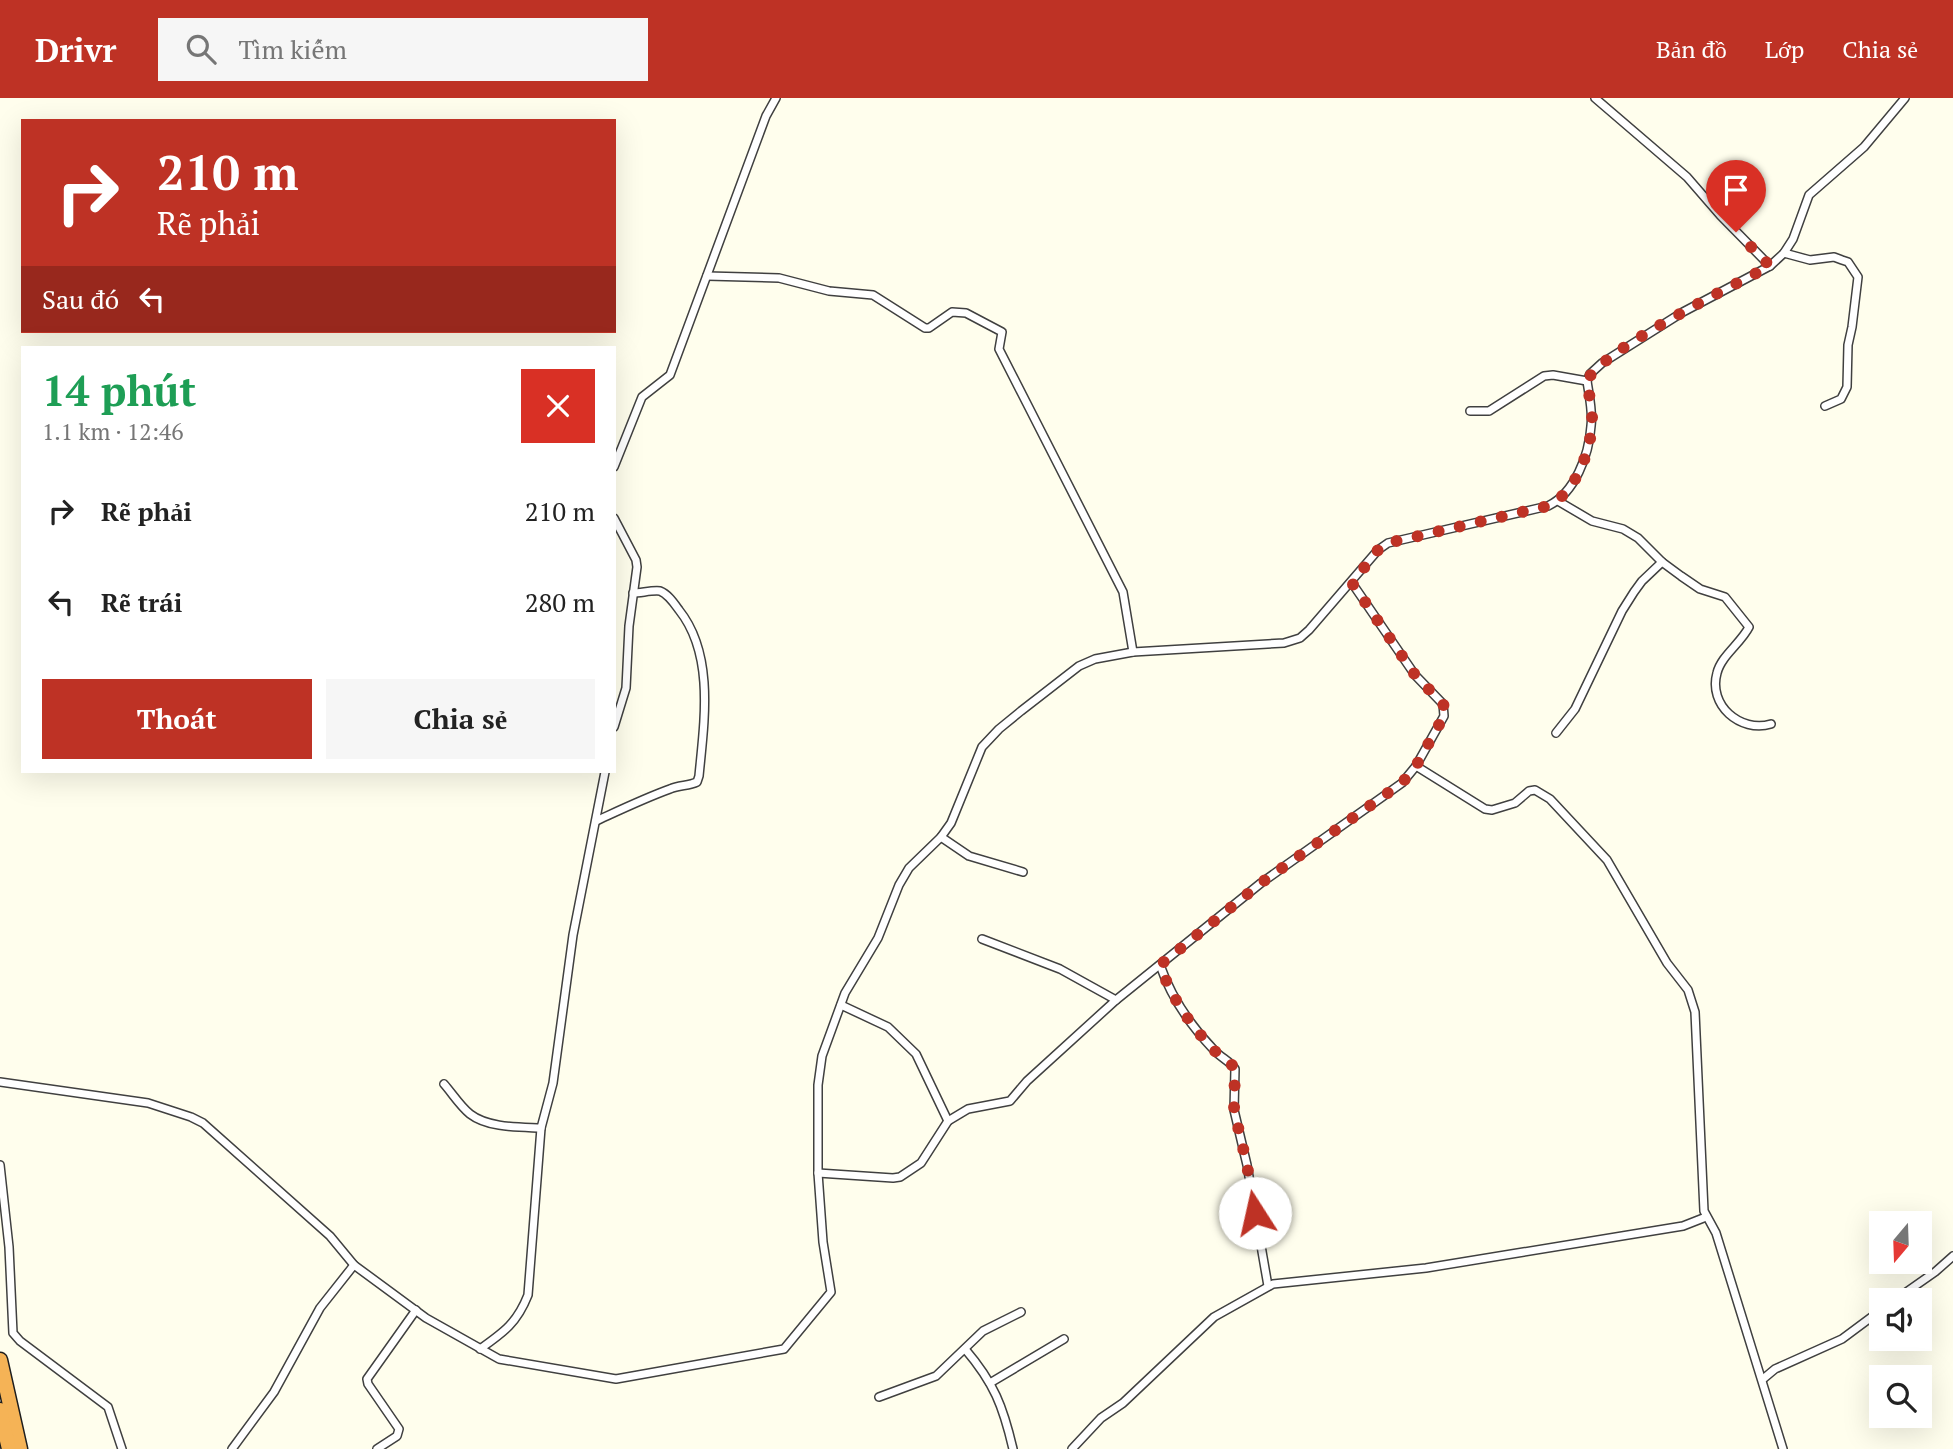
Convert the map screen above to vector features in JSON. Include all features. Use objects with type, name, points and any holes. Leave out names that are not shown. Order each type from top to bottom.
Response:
[{"type":"highway","points":[[0,1360],[20,1449]]},
{"type":"highway","points":[[0,1410],[9,1449]]},
{"type":"street","points":[[616,462],[642,397],[670,375],[766,116],[776,98]]},
{"type":"street","points":[[1595,98],[1688,179],[1770,266]]},
{"type":"street","points":[[0,1082],[148,1103],[203,1123],[330,1236],[354,1265],[416,1310],[480,1349],[514,1364],[616,1380],[784,1349],[831,1292],[823,1242],[818,1173],[820,1064],[848,986],[878,938],[903,877],[941,837],[955,814],[982,747],[999,729],[1079,666],[1100,657],[1133,652],[1284,643],[1300,638],[1352,583],[1378,550],[1388,543],[1548,506],[1558,501],[1567,492],[1581,468],[1592,426],[1587,381],[1590,374],[1602,363],[1683,312],[1770,266],[1784,253],[1793,239],[1809,195],[1864,147],[1905,98]]},
{"type":"street","points":[[1784,253],[1810,260],[1834,257],[1849,262],[1858,277],[1847,352],[1847,387],[1841,399],[1825,406]]},
{"type":"street","points":[[707,276],[779,278],[829,291],[866,294],[879,298],[925,328],[952,312],[966,313],[1002,332],[999,349],[1123,592],[1133,652]]},
{"type":"street","points":[[1470,411],[1489,411],[1544,376],[1587,381]]},
{"type":"street","points":[[1558,501],[1592,521],[1623,529],[1700,589],[1725,597],[1747,624],[1747,631],[1718,670],[1718,693],[1723,707],[1734,720],[1747,724],[1771,724]]},
{"type":"street","points":[[616,522],[636,560],[637,573],[626,688],[616,720]]},
{"type":"street","points":[[1556,733],[1575,709],[1622,611],[1642,581],[1662,562]]},
{"type":"street","points":[[818,1173],[893,1178],[900,1177],[921,1163],[948,1121],[968,1110],[1010,1101],[1031,1077],[1116,1000],[1261,883],[1402,783],[1416,766],[1444,716],[1445,709],[1415,675],[1352,583]]},
{"type":"street","points":[[596,821],[659,793],[698,782],[699,776],[704,694],[700,654],[695,638],[683,614],[667,596],[657,591],[633,593]]},
{"type":"street","points":[[1416,766],[1485,810],[1515,803],[1529,791],[1535,790],[1550,799],[1607,860],[1667,963],[1688,990],[1695,1013],[1703,1211],[1716,1233],[1783,1449]]},
{"type":"street","points":[[480,1349],[514,1322],[528,1295],[541,1128],[553,1083],[573,935],[605,773]]},
{"type":"street","points":[[941,837],[970,856],[1023,872]]},
{"type":"street","points":[[982,939],[1060,969],[1116,1000]]},
{"type":"street","points":[[1160,965],[1185,1014],[1215,1051],[1235,1069],[1234,1110],[1247,1165],[1268,1286]]},
{"type":"street","points":[[841,1005],[888,1027],[916,1054],[948,1121]]},
{"type":"street","points":[[444,1084],[475,1117],[513,1127],[541,1128]]},
{"type":"street","points":[[0,1165],[9,1247],[13,1333],[108,1408],[122,1449]]},
{"type":"street","points":[[1072,1449],[1101,1418],[1123,1403],[1214,1317],[1268,1286],[1440,1265],[1683,1226],[1706,1217]]},
{"type":"street","points":[[1912,1288],[1953,1256]]},
{"type":"street","points":[[232,1449],[274,1392],[320,1308],[354,1265]]},
{"type":"street","points":[[377,1449],[397,1436],[399,1429],[367,1379],[416,1310]]},
{"type":"street","points":[[879,1397],[936,1376],[983,1331],[1021,1312]]},
{"type":"street","points":[[1763,1379],[1775,1369],[1842,1339],[1869,1319]]},
{"type":"street","points":[[990,1383],[1064,1339]]},
{"type":"street","points":[[965,1349],[987,1375],[1003,1412],[1013,1449]]},
{"type":"route","points":[[1255,1213],[1234,1110],[1235,1069],[1215,1051],[1185,1014],[1160,965],[1261,883],[1402,783],[1416,766],[1444,716],[1443,704],[1415,675],[1352,583],[1378,550],[1388,543],[1548,506],[1558,501],[1567,492],[1581,468],[1592,426],[1587,381],[1590,374],[1602,363],[1683,312],[1770,266],[1736,232]]}]
